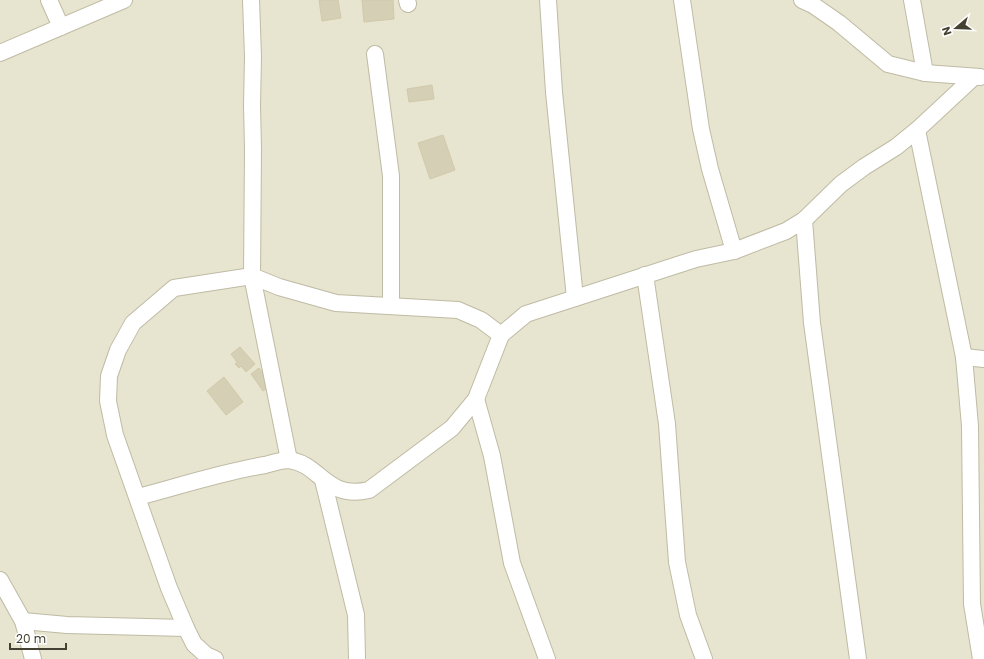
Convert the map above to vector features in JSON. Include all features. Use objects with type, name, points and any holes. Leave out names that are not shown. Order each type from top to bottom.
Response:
[{"type":"street","points":[[49,0],[61,27]]},
{"type":"street","points":[[0,52],[124,0]]},
{"type":"street","points":[[250,0],[253,57],[252,276],[289,460]]},
{"type":"street","points":[[548,0],[554,92],[575,298]]},
{"type":"street","points":[[682,0],[701,129],[710,169],[734,251]]},
{"type":"street","points":[[802,0],[813,4],[839,23],[888,64],[925,73],[979,77]]},
{"type":"street","points":[[912,0],[925,73]]},
{"type":"street","points":[[375,54],[391,176],[390,306]]},
{"type":"street","points":[[138,497],[251,467],[289,460],[304,466],[341,490],[355,493],[369,490],[452,428],[476,400],[501,335],[526,314],[696,259],[734,251],[786,231],[804,220],[841,184],[896,147],[979,77]]},
{"type":"street","points":[[917,130],[964,357],[970,426],[972,604],[981,659]]},
{"type":"street","points":[[804,220],[812,323],[858,659]]},
{"type":"street","points":[[215,659],[193,651],[186,628],[168,588],[138,497],[115,435],[108,401],[109,376],[118,350],[133,323],[174,288],[252,276],[279,287],[336,303],[458,310],[482,320],[501,335]]},
{"type":"street","points":[[645,276],[667,424],[677,562],[688,615],[704,659]]},
{"type":"street","points":[[964,357],[984,359]]},
{"type":"street","points":[[476,400],[492,456],[512,562],[547,659]]},
{"type":"street","points":[[324,480],[356,615],[357,659]]},
{"type":"street","points":[[0,580],[23,620],[33,659]]},
{"type":"street","points":[[23,620],[68,625],[186,628]]},
{"type":"shaded area","points":[[0,0],[984,0],[984,659],[0,659]]},
{"type":"building","points":[[319,0],[338,0],[341,18],[322,21]]},
{"type":"building","points":[[362,0],[393,0],[394,19],[364,22]]},
{"type":"building","points":[[432,85],[434,99],[409,102],[407,89]]},
{"type":"building","points":[[443,135],[455,170],[430,179],[418,143]]},
{"type":"building","points":[[240,347],[255,364],[246,372],[241,366],[239,368],[235,364],[237,362],[231,354]]},
{"type":"building","points":[[259,368],[272,385],[263,391],[251,374]]},
{"type":"building","points":[[224,377],[243,402],[226,415],[207,391]]}]
